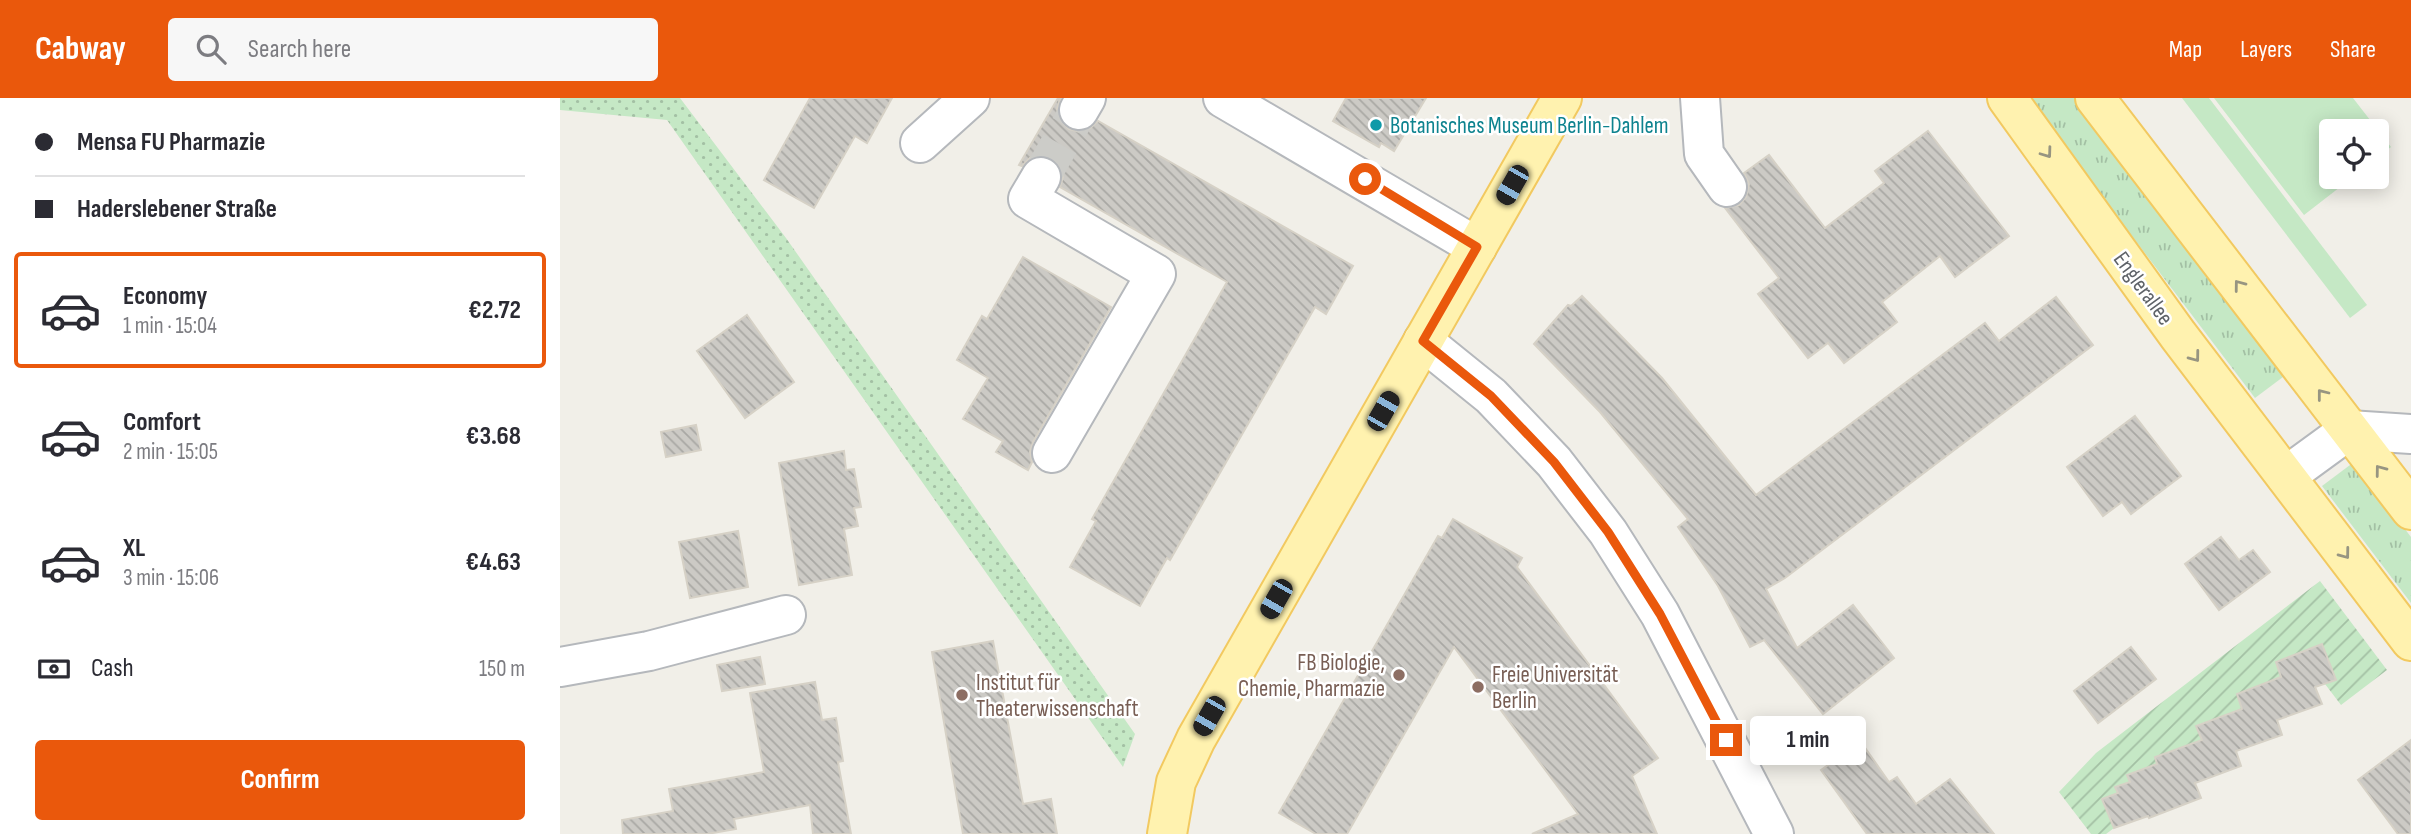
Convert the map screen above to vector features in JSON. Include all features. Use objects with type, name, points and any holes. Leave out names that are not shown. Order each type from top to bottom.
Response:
[{"type":"main road","points":[[1167,834],[1176,782],[1196,739],[1562,98]]},
{"type":"main road","name":"Englerallee","points":[[2007,98],[2178,335],[2411,641]]},
{"type":"main road","points":[[2095,98],[2411,510]]},
{"type":"street","points":[[920,144],[970,98]]},
{"type":"street","points":[[1223,98],[1477,247]]},
{"type":"street","points":[[1700,98],[1704,154],[1727,187]]},
{"type":"street","points":[[1041,177],[1028,199],[1156,274],[1052,453]]},
{"type":"street","points":[[1423,341],[1491,396],[1554,462],[1608,532],[1660,614],[1773,834]]},
{"type":"street","points":[[2286,476],[2349,429],[2411,433]]},
{"type":"street","points":[[560,667],[649,651],[786,615]]},
{"type":"green space","points":[[560,98],[680,98],[786,238],[1135,734],[1123,767],[667,120],[560,110]]},
{"type":"green space","points":[[2027,98],[2075,98],[2287,374],[2255,398]]},
{"type":"green space","points":[[2182,98],[2209,98],[2367,305],[2350,318]]},
{"type":"green space","points":[[2214,98],[2353,98],[2369,119],[2319,119],[2319,189],[2338,189],[2304,215]]},
{"type":"green space","points":[[2354,462],[2411,537],[2411,603],[2322,486]]},
{"type":"green space","points":[[2320,581],[2387,670],[2341,705],[2325,684],[2335,680],[2322,645],[2276,662],[2281,677],[2237,694],[2242,709],[2197,725],[2202,740],[2155,757],[2157,764],[2130,782],[2116,787],[2118,793],[2102,799],[2114,828],[2106,834],[2091,834],[2059,792],[2096,753]]},
{"type":"building","points":[[810,98],[892,98],[867,143],[855,136],[814,208],[764,180]]},
{"type":"building","points":[[1058,98],[1060,120],[1069,129],[1080,132],[1089,129],[1098,121],[1353,266],[1326,314],[1315,307],[1170,560],[1167,558],[1140,606],[1070,567],[1096,521],[1092,519],[1227,282],[1060,187],[1063,177],[1060,167],[1052,158],[1041,155],[1030,158],[1022,166],[1019,165]]},
{"type":"building","name":"Botanisches Museum Berlin-Dahlem","points":[[1346,98],[1426,98],[1394,151],[1381,143],[1379,147],[1333,121]]},
{"type":"building","points":[[1928,131],[2009,236],[1955,277],[1940,256],[1882,302],[1897,322],[1844,363],[1828,343],[1808,358],[1758,294],[1779,278],[1725,208],[1739,205],[1746,197],[1749,184],[1744,173],[1769,155],[1825,228],[1884,183],[1875,171]]},
{"type":"building","points":[[1023,257],[1111,307],[1033,442],[1030,452],[1032,462],[1028,470],[996,452],[1003,441],[963,419],[988,378],[957,360],[982,316],[987,319]]},
{"type":"building","points":[[1582,296],[1662,378],[1756,495],[1985,323],[1999,341],[2056,297],[2093,345],[1785,578],[1766,589],[1797,648],[1853,605],[1894,658],[1823,714],[1764,640],[1750,647],[1718,586],[1678,527],[1688,519],[1600,412],[1534,344],[1568,305],[1571,306]]},
{"type":"building","points":[[747,315],[794,382],[745,418],[697,351]]},
{"type":"building","points":[[2135,416],[2181,476],[2131,514],[2122,502],[2103,516],[2067,467]]},
{"type":"building","points":[[696,425],[701,450],[666,457],[661,432]]},
{"type":"building","points":[[844,451],[846,470],[854,469],[861,507],[854,508],[858,526],[844,529],[852,575],[799,585],[779,463]]},
{"type":"building","points":[[1453,519],[1522,558],[1517,567],[1658,758],[1632,776],[1657,834],[1532,834],[1578,814],[1454,647],[1347,834],[1316,834],[1279,813],[1438,536],[1442,538]]},
{"type":"building","points":[[738,531],[748,587],[690,598],[679,542]]},
{"type":"building","points":[[2221,537],[2239,560],[2253,550],[2270,572],[2219,610],[2185,564]]},
{"type":"building","points":[[993,641],[1023,804],[1051,799],[1057,834],[963,834],[932,652]]},
{"type":"building","points":[[2322,644],[2336,680],[2315,687],[2322,704],[2277,720],[2282,735],[2236,751],[2241,766],[2195,783],[2201,798],[2114,828],[2102,799],[2118,793],[2115,787],[2130,782],[2127,775],[2157,764],[2155,757],[2202,740],[2196,726],[2242,709],[2237,694],[2281,677],[2276,662]]},
{"type":"building","points":[[2131,647],[2156,679],[2098,723],[2074,691]]},
{"type":"building","points":[[760,657],[765,684],[722,691],[717,665]]},
{"type":"building","points":[[815,682],[822,720],[836,718],[843,761],[838,762],[851,834],[813,834],[810,805],[734,819],[736,829],[707,834],[623,834],[622,820],[673,811],[669,789],[764,772],[750,693]]},
{"type":"building","points":[[2411,740],[2411,834],[2398,834],[2358,780]]},
{"type":"building","points":[[1861,742],[1889,782],[1897,777],[1916,804],[1950,779],[1994,834],[1867,834],[1821,770]]},
{"type":"tunnel","points":[[1041,177],[1079,110]]},
{"type":"place","name":"Botanisches Museum Berlin-Dahlem","points":[[1376,125]]},
{"type":"place","name":"FB Biologie, Chemie, Pharmazie","points":[[1399,675]]},
{"type":"place","name":"Freie Universität Berlin","points":[[1478,687]]},
{"type":"place","name":"Institut für Theaterwissenschaft","points":[[962,695]]},
{"type":"route","points":[[1365,179],[1477,247],[1423,341],[1491,396],[1554,462],[1608,532],[1660,614],[1726,740]]}]
